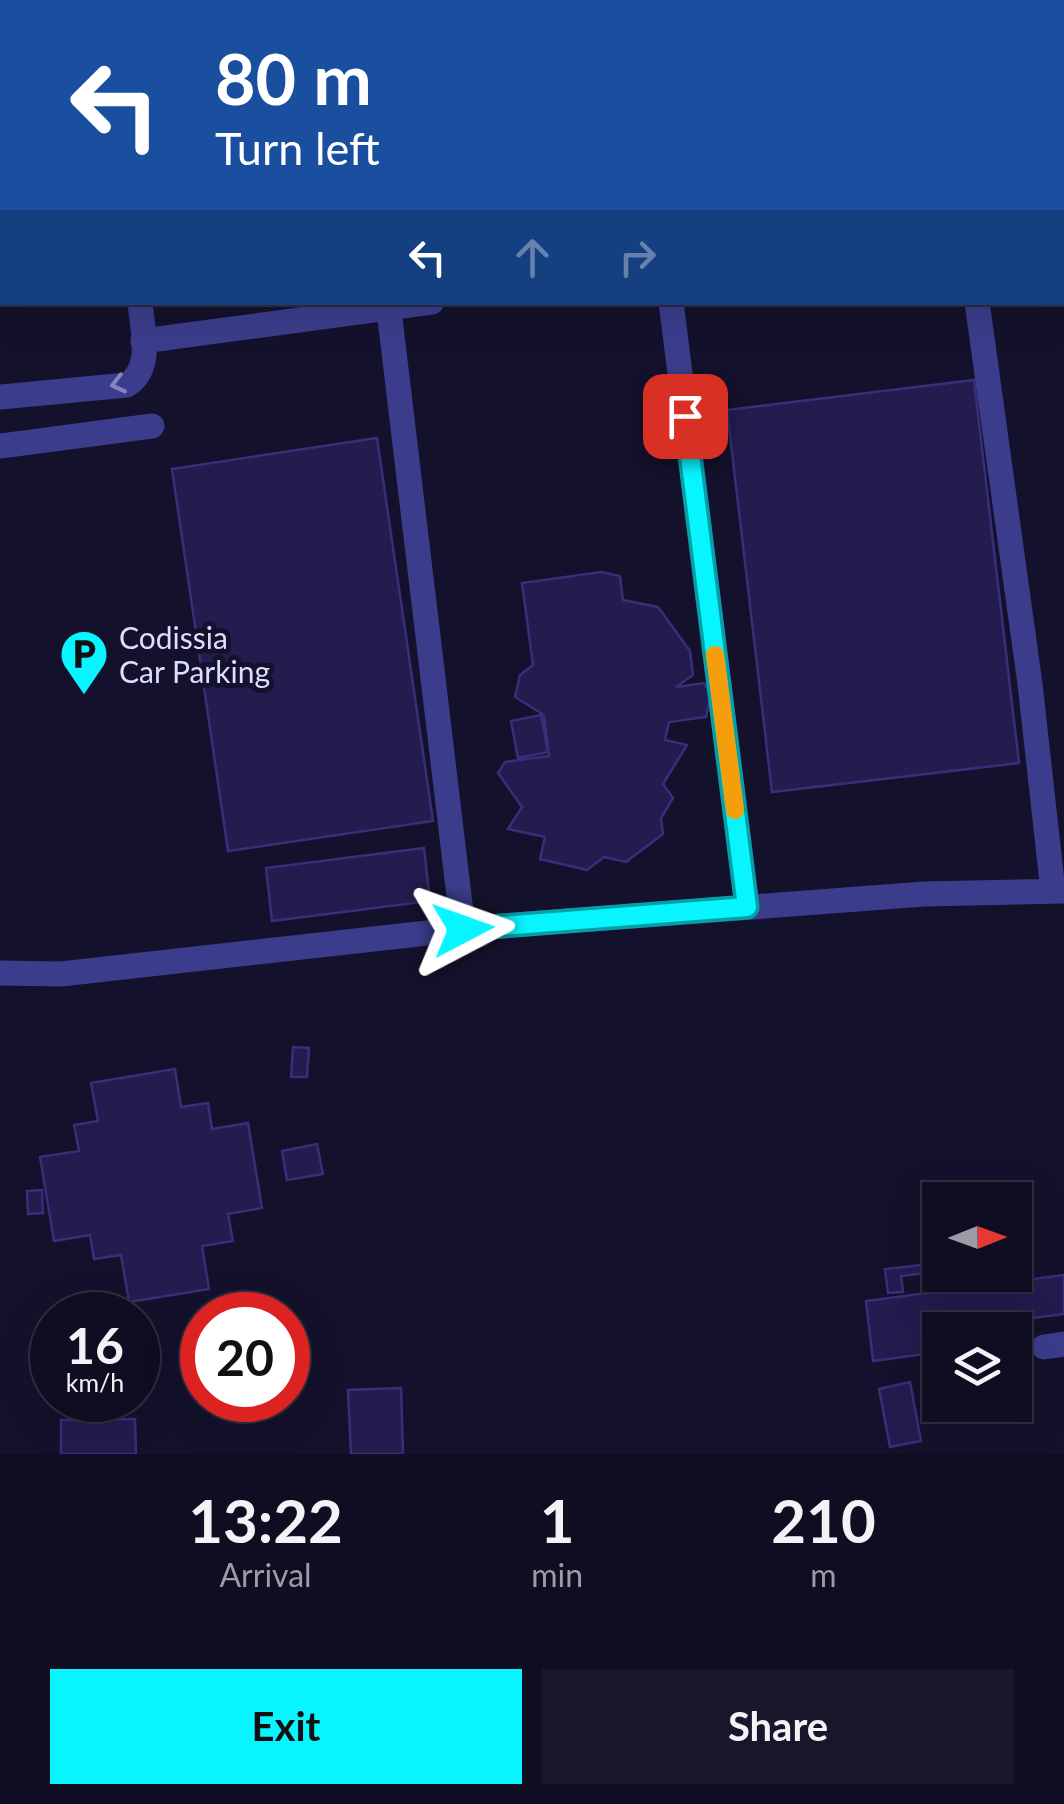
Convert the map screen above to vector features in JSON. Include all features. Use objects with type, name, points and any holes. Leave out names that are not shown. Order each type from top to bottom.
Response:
[{"type":"lane","points":[[0,397],[127,385],[140,371],[140,305]]},
{"type":"lane","points":[[143,341],[388,305],[463,929]]},
{"type":"lane","points":[[671,305],[747,907]]},
{"type":"lane","points":[[0,973],[61,974],[463,929],[747,907],[924,894],[1059,891],[977,305]]},
{"type":"lane","points":[[0,446],[152,426]]},
{"type":"building","points":[[974,380],[1019,763],[772,792],[727,410]]},
{"type":"building","points":[[377,438],[433,821],[228,851],[172,469]]},
{"type":"building","points":[[601,572],[620,576],[623,600],[658,607],[690,651],[693,675],[676,687],[704,683],[711,694],[706,717],[669,722],[665,740],[687,745],[663,784],[673,798],[661,818],[663,834],[626,862],[604,857],[587,870],[540,859],[545,837],[508,829],[522,807],[498,773],[505,762],[549,756],[544,715],[515,697],[520,675],[533,665],[522,583]]},
{"type":"building","points":[[541,715],[548,752],[518,758],[511,721]]},
{"type":"building","points":[[424,848],[430,901],[272,921],[266,868]]},
{"type":"building","points":[[293,1047],[309,1048],[307,1077],[291,1077]]},
{"type":"building","points":[[175,1069],[181,1107],[208,1103],[212,1129],[248,1123],[262,1208],[228,1214],[233,1241],[202,1246],[209,1289],[160,1297],[160,1292],[127,1292],[121,1255],[94,1259],[90,1235],[54,1241],[40,1157],[79,1151],[74,1125],[98,1121],[91,1083]]},
{"type":"building","points":[[317,1144],[323,1174],[287,1180],[282,1151]]},
{"type":"building","points":[[42,1190],[43,1213],[28,1214],[27,1191]]},
{"type":"building","points":[[922,1265],[922,1274],[901,1276],[903,1292],[888,1293],[885,1269]]},
{"type":"building","points":[[1064,1275],[1064,1314],[1032,1318],[1032,1312],[922,1312],[922,1354],[873,1361],[866,1301],[935,1292],[1032,1292],[1032,1279]]},
{"type":"building","points":[[910,1382],[921,1441],[890,1447],[879,1389]]},
{"type":"building","points":[[401,1388],[403,1454],[351,1454],[348,1390]]},
{"type":"building","points":[[61,1422],[135,1422],[136,1454],[61,1454]]},
{"type":"slow traffic","points":[[715,655],[735,810]]},
{"type":"place","name":"Codissia Car Parking","points":[[84,696]]},
{"type":"route","points":[[463,929],[747,907],[685,416]]}]
